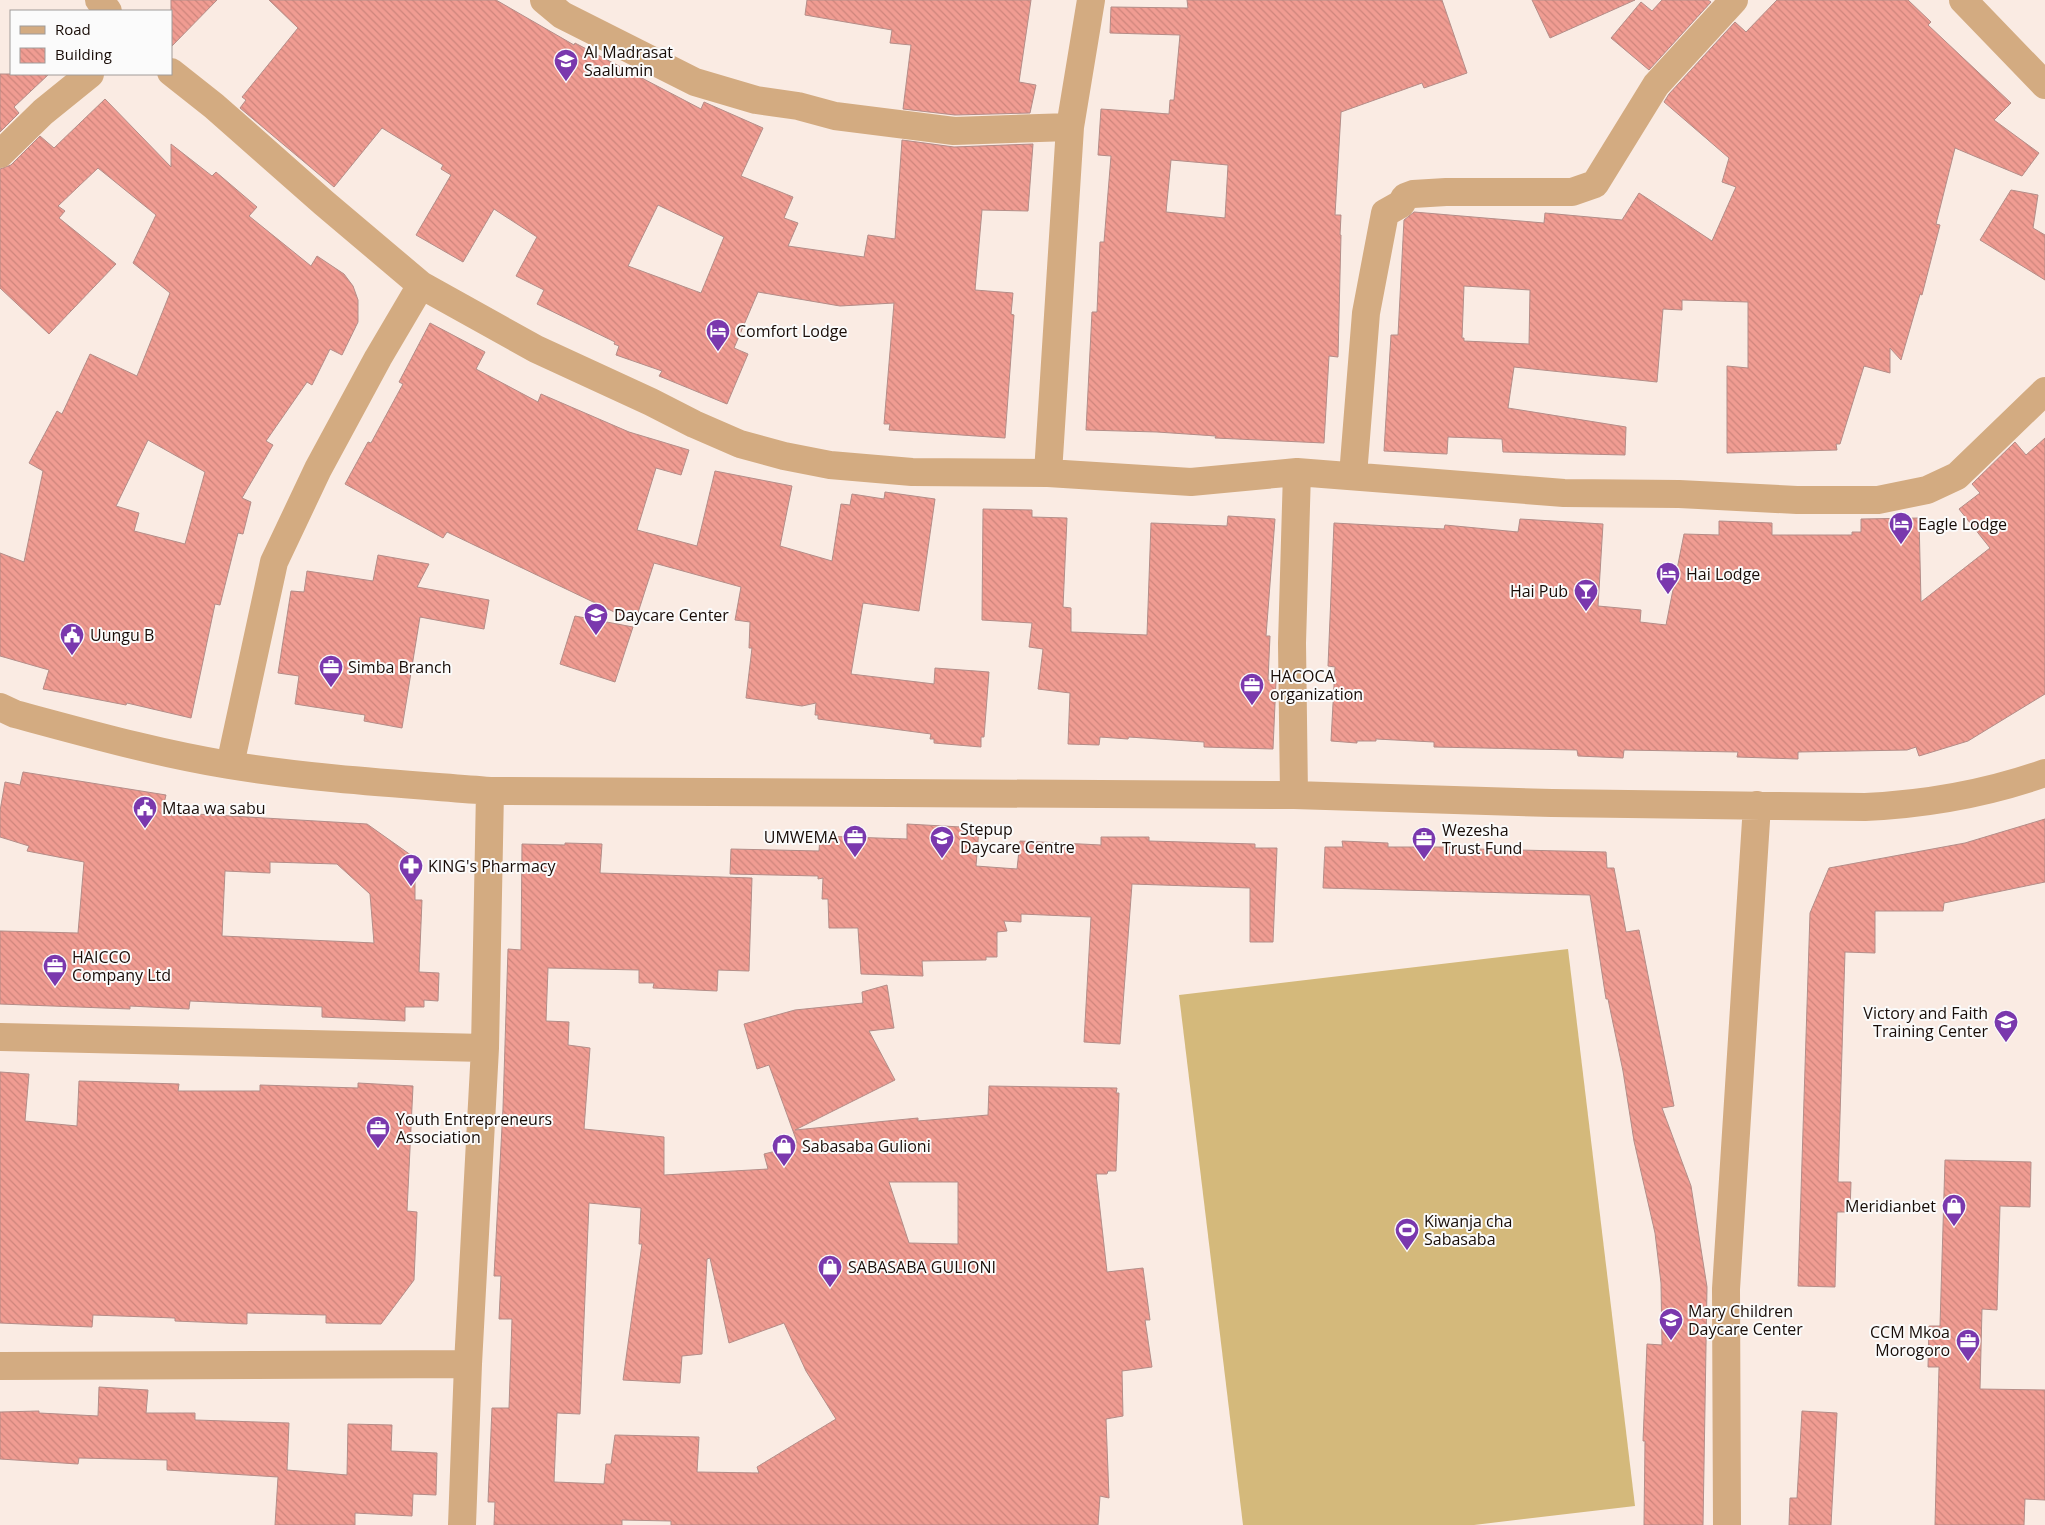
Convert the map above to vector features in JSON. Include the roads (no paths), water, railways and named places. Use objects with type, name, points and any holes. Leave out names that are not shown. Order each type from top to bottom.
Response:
[{"type":"street","points":[[99,0],[107,10]]},
{"type":"street","points":[[1048,473],[1070,127],[1091,0]]},
{"type":"street","points":[[1353,476],[1366,313],[1385,213],[1401,204],[1405,197],[1413,194],[1446,192],[1572,192],[1595,184],[1656,85],[1734,0]]},
{"type":"street","points":[[1963,0],[2045,85]]},
{"type":"street","points":[[559,5],[695,82],[756,100],[798,106],[835,116],[954,131],[1070,127]]},
{"type":"street","points":[[172,73],[214,106],[324,204],[421,285],[536,349],[740,444],[784,456],[848,467],[912,472],[1048,473],[1191,482],[1297,472],[1564,493],[1679,494],[1797,500],[1878,500],[1927,490],[1957,476],[2045,392]]},
{"type":"street","points":[[0,154],[43,112],[89,75]]},
{"type":"street","points":[[230,765],[274,562],[318,469],[378,358],[421,285]]},
{"type":"street","points":[[1294,795],[1292,643],[1297,472]]},
{"type":"street","points":[[0,707],[15,714],[139,748],[230,765],[384,783],[490,791],[1294,795],[1552,803],[1866,806],[1912,804],[1968,795],[2013,784],[2045,773]]},
{"type":"street","points":[[462,1525],[468,1364],[485,1048],[490,791]]},
{"type":"street","points":[[1727,1525],[1726,1289],[1757,805]]},
{"type":"street","points":[[0,1037],[485,1048]]},
{"type":"street","points":[[0,1366],[468,1364]]},
{"type":"place","name":"Al Madrasat Saalumin","points":[[566,82]]},
{"type":"place","name":"Comfort Lodge","points":[[718,352]]},
{"type":"place","name":"Eagle Lodge","points":[[1901,545]]},
{"type":"place","name":"Hai Lodge","points":[[1668,595]]},
{"type":"place","name":"Hai Pub","points":[[1586,612]]},
{"type":"place","name":"Daycare Center","points":[[596,636]]},
{"type":"place","name":"Uungu B","points":[[72,656]]},
{"type":"place","name":"Simba Branch","points":[[331,688]]},
{"type":"place","name":"HACOCA organization","points":[[1252,706]]},
{"type":"place","name":"Mtaa wa sabu","points":[[145,829]]},
{"type":"place","name":"UMWEMA","points":[[855,858]]},
{"type":"place","name":"Stepup Daycare Centre","points":[[942,859]]},
{"type":"place","name":"Wezesha Trust Fund","points":[[1424,860]]},
{"type":"place","name":"KING's Pharmacy","points":[[411,887]]},
{"type":"place","name":"HAICCO Company Ltd","points":[[55,987]]},
{"type":"place","name":"Victory and Faith Training Center","points":[[2006,1043]]},
{"type":"place","name":"Youth Entrepreneurs Association","points":[[378,1149]]},
{"type":"place","name":"Sabasaba Gulioni","points":[[784,1167]]},
{"type":"place","name":"Meridianbet","points":[[1954,1227]]},
{"type":"place","name":"Kiwanja cha Sabasaba","points":[[1407,1251]]},
{"type":"place","name":"SABASABA GULIONI","points":[[830,1288]]},
{"type":"place","name":"Mary Children Daycare Center","points":[[1671,1341]]},
{"type":"place","name":"CCM Mkoa Morogoro","points":[[1968,1362]]}]
